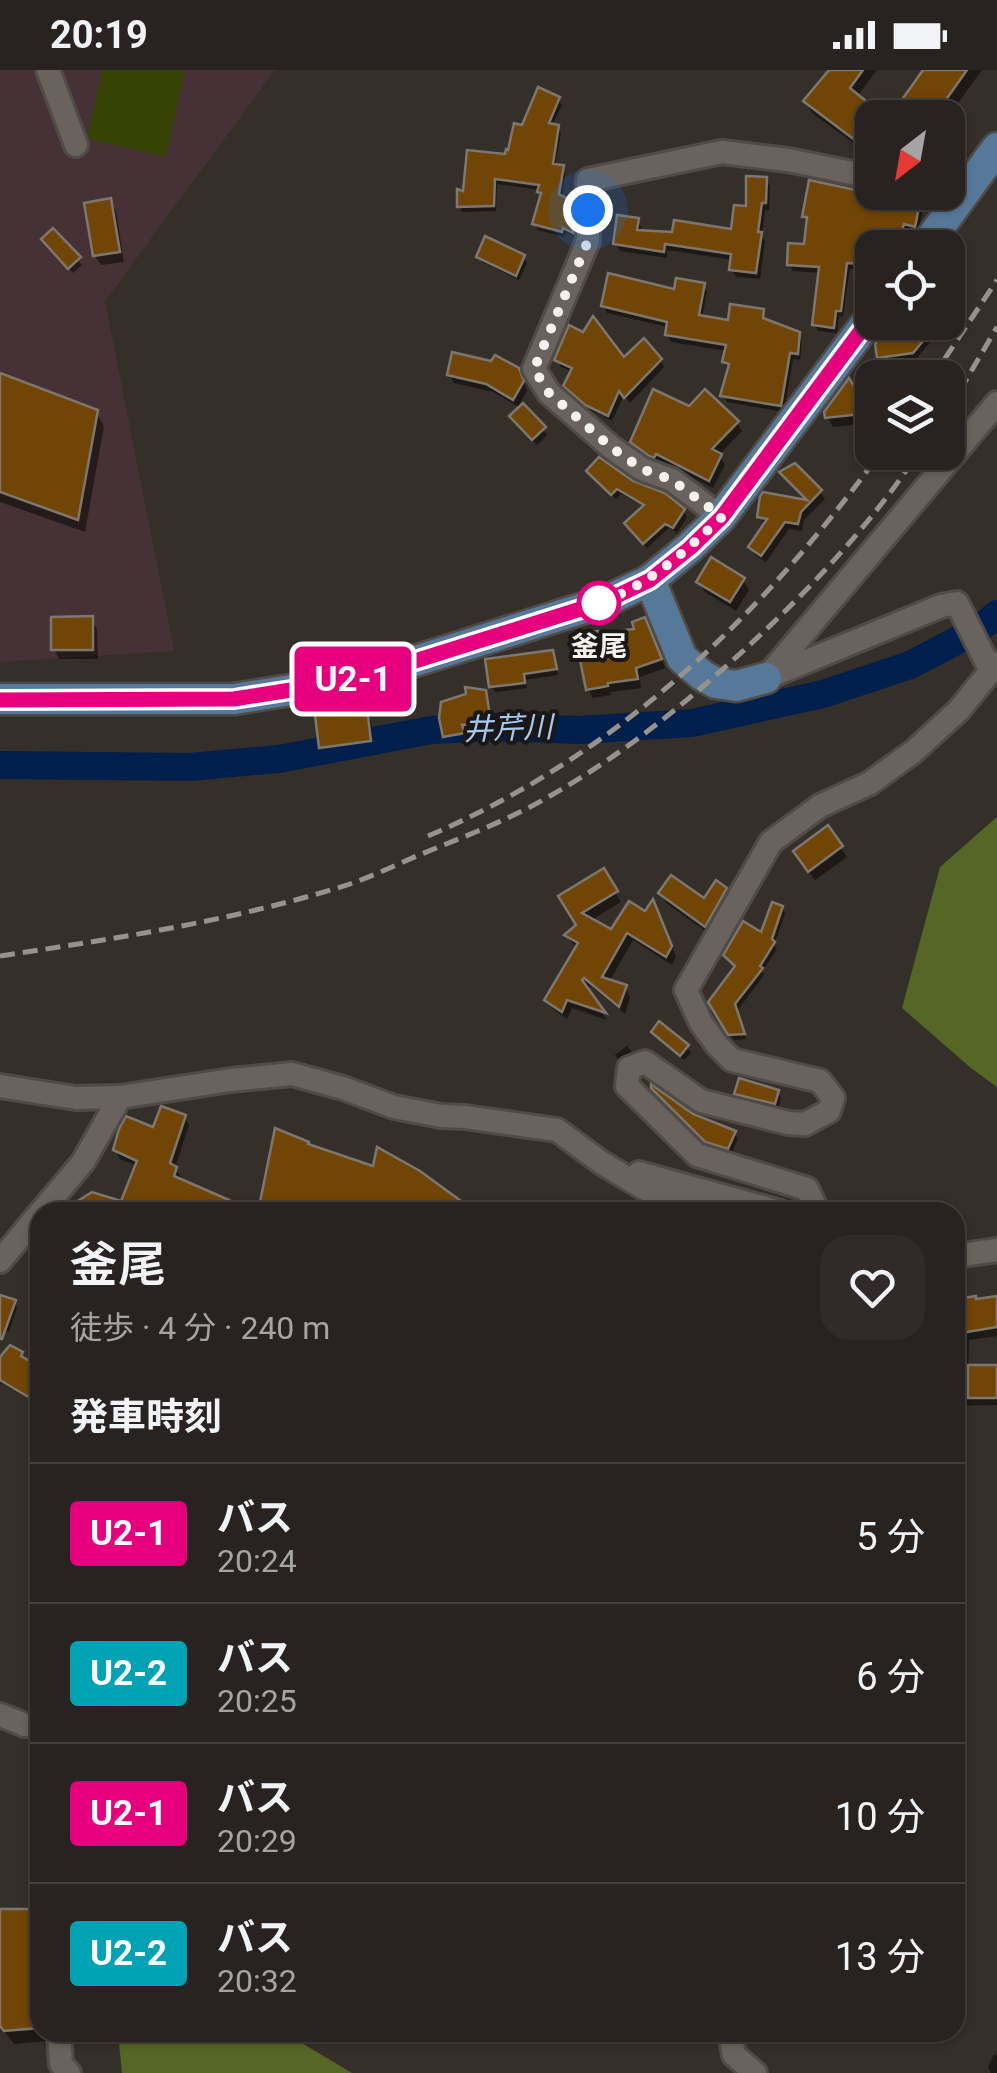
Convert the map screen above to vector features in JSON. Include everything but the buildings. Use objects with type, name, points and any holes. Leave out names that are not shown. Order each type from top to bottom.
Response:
[{"type":"main road","points":[[965,182],[997,148]]},
{"type":"main road","points":[[0,700],[234,699],[345,681],[606,601],[650,580],[722,517],[855,339]]},
{"type":"main road","points":[[650,580],[682,658],[703,676],[736,686],[766,678]]},
{"type":"street","points":[[48,70],[76,144]]},
{"type":"street","points":[[722,517],[672,480],[642,469],[612,448],[549,393],[534,369],[588,241],[588,180],[722,152],[855,174]]},
{"type":"street","points":[[766,678],[997,403]]},
{"type":"street","points":[[766,678],[956,603],[993,666],[958,710],[913,752],[870,783],[820,806],[771,842],[686,990],[701,1023],[732,1060],[820,1081],[833,1098],[829,1111],[805,1124],[788,1123],[701,1100],[644,1062],[629,1068],[627,1086],[698,1156],[807,1189],[813,1202]]},
{"type":"street","points":[[0,1086],[76,1098],[120,1097],[292,1074],[394,1107],[557,1130],[602,1163],[674,1202]]},
{"type":"street","points":[[49,1202],[83,1162],[120,1097]]},
{"type":"street","points":[[602,1163],[744,1202]]},
{"type":"street","points":[[0,1261],[30,1225]]},
{"type":"street","points":[[965,1255],[997,1250]]},
{"type":"street","points":[[0,1715],[30,1725]]},
{"type":"street","points":[[60,2042],[62,2064],[69,2073]]},
{"type":"street","points":[[726,2073],[732,2042]]},
{"type":"street","points":[[732,2042],[734,2055],[755,2073]]},
{"type":"shaded area","points":[[0,70],[275,70],[105,301],[174,651],[0,662]]},
{"type":"green space","points":[[102,70],[185,70],[166,157],[87,139]]},
{"type":"green space","points":[[997,817],[997,1087],[902,1008],[940,867]]},
{"type":"green space","points":[[119,2042],[300,2042],[352,2073],[122,2073]]},
{"type":"waterway","name":"井芹川","points":[[0,765],[189,767],[279,759],[431,730],[579,730],[692,723],[823,694],[910,665],[979,629],[997,614]]},
{"type":"railway","points":[[944,360],[997,280]]},
{"type":"railway","points":[[965,382],[997,327]]},
{"type":"railway","points":[[428,836],[497,803],[562,765],[681,676],[786,570],[867,470]]},
{"type":"railway","points":[[0,956],[168,929],[293,901],[366,878],[534,805],[622,750],[732,661],[832,562],[906,470]]},
{"type":"bus line","name":"U2-1","points":[[0,700],[234,699],[297,689],[361,678],[606,601],[650,580],[722,517],[855,339]]},
{"type":"place","name":"釜尾","points":[[599,603]]},
{"type":"route","points":[[588,210],[588,241],[534,369],[549,393],[612,448],[642,469],[672,480],[722,517],[650,580],[599,603]]}]
